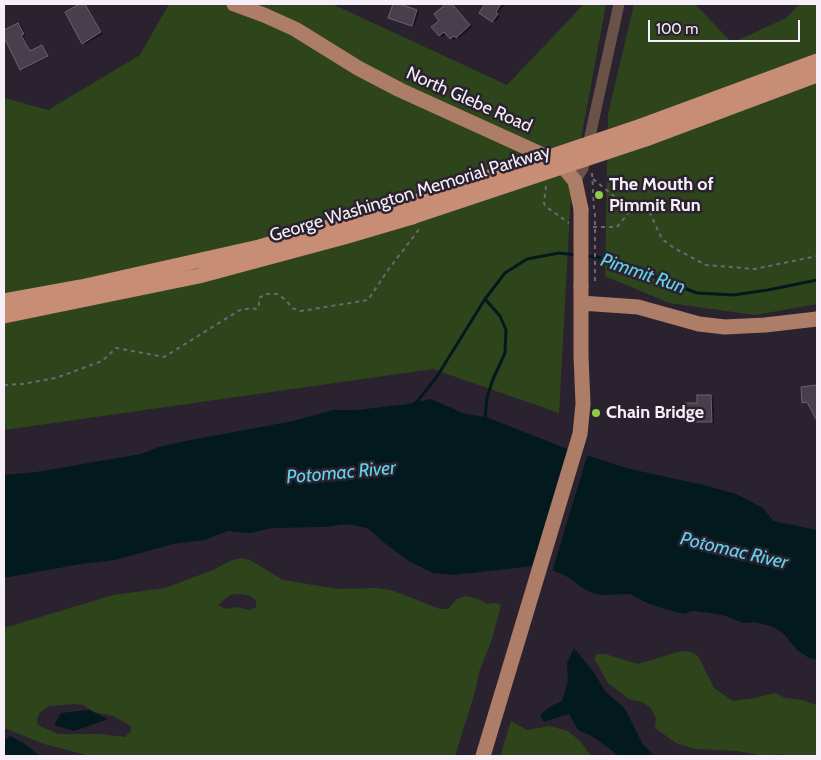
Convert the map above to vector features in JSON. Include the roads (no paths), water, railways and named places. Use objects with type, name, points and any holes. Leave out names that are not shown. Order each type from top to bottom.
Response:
[{"type":"highway","name":"George Washington Memorial Parkway","points":[[644,133],[817,61]]},
{"type":"highway","name":"George Washington Memorial Parkway","points":[[4,316],[199,276],[344,237],[416,215],[644,133],[817,75]]},
{"type":"highway","name":"George Washington Memorial Parkway","points":[[4,302],[416,215]]},
{"type":"main road","name":"North Glebe Road","points":[[234,4],[294,29],[358,68],[393,86],[548,156],[564,168],[575,181]]},
{"type":"main road","points":[[483,756],[582,426],[581,303],[588,284],[588,210],[575,181]]},
{"type":"main road","points":[[581,303],[638,307],[699,324],[725,327],[765,326],[817,319]]},
{"type":"street","points":[[575,181],[582,171],[586,155],[619,4]]},
{"type":"water","name":"Potomac River","points":[[431,399],[465,414],[486,417],[570,450],[630,469],[736,494],[763,508],[773,521],[817,530],[817,659],[809,658],[797,650],[783,633],[773,627],[755,622],[743,623],[726,616],[711,613],[693,611],[683,614],[649,604],[630,594],[602,595],[592,593],[570,578],[541,565],[454,575],[433,573],[409,561],[367,528],[347,524],[324,527],[272,528],[251,533],[228,531],[204,540],[173,544],[115,560],[4,578],[4,475],[36,472],[141,454],[159,447],[293,421],[333,410],[357,410],[408,404]]},
{"type":"water","points":[[574,648],[595,674],[605,691],[625,709],[642,743],[654,756],[619,756],[592,736],[578,730],[569,714],[544,722],[540,715],[551,706],[562,701],[568,681],[567,663]]},
{"type":"water","points":[[89,710],[108,719],[74,731],[54,725],[61,713]]},
{"type":"water","points":[[10,736],[25,744],[40,756],[4,755],[4,741]]},
{"type":"waterway","name":"Pimmit Run","points":[[415,404],[436,378],[485,299],[505,273],[527,259],[559,253],[577,255]]},
{"type":"waterway","name":"Pimmit Run","points":[[586,256],[622,264],[697,293],[733,295],[817,280]]},
{"type":"waterway","name":"Pimmit Run","points":[[485,299],[500,316],[506,330],[505,353],[487,398],[485,420]]},
{"type":"place","name":"The Mouth of Pimmit Run","points":[[599,195]]},
{"type":"place","name":"Chain Bridge","points":[[596,413]]}]
